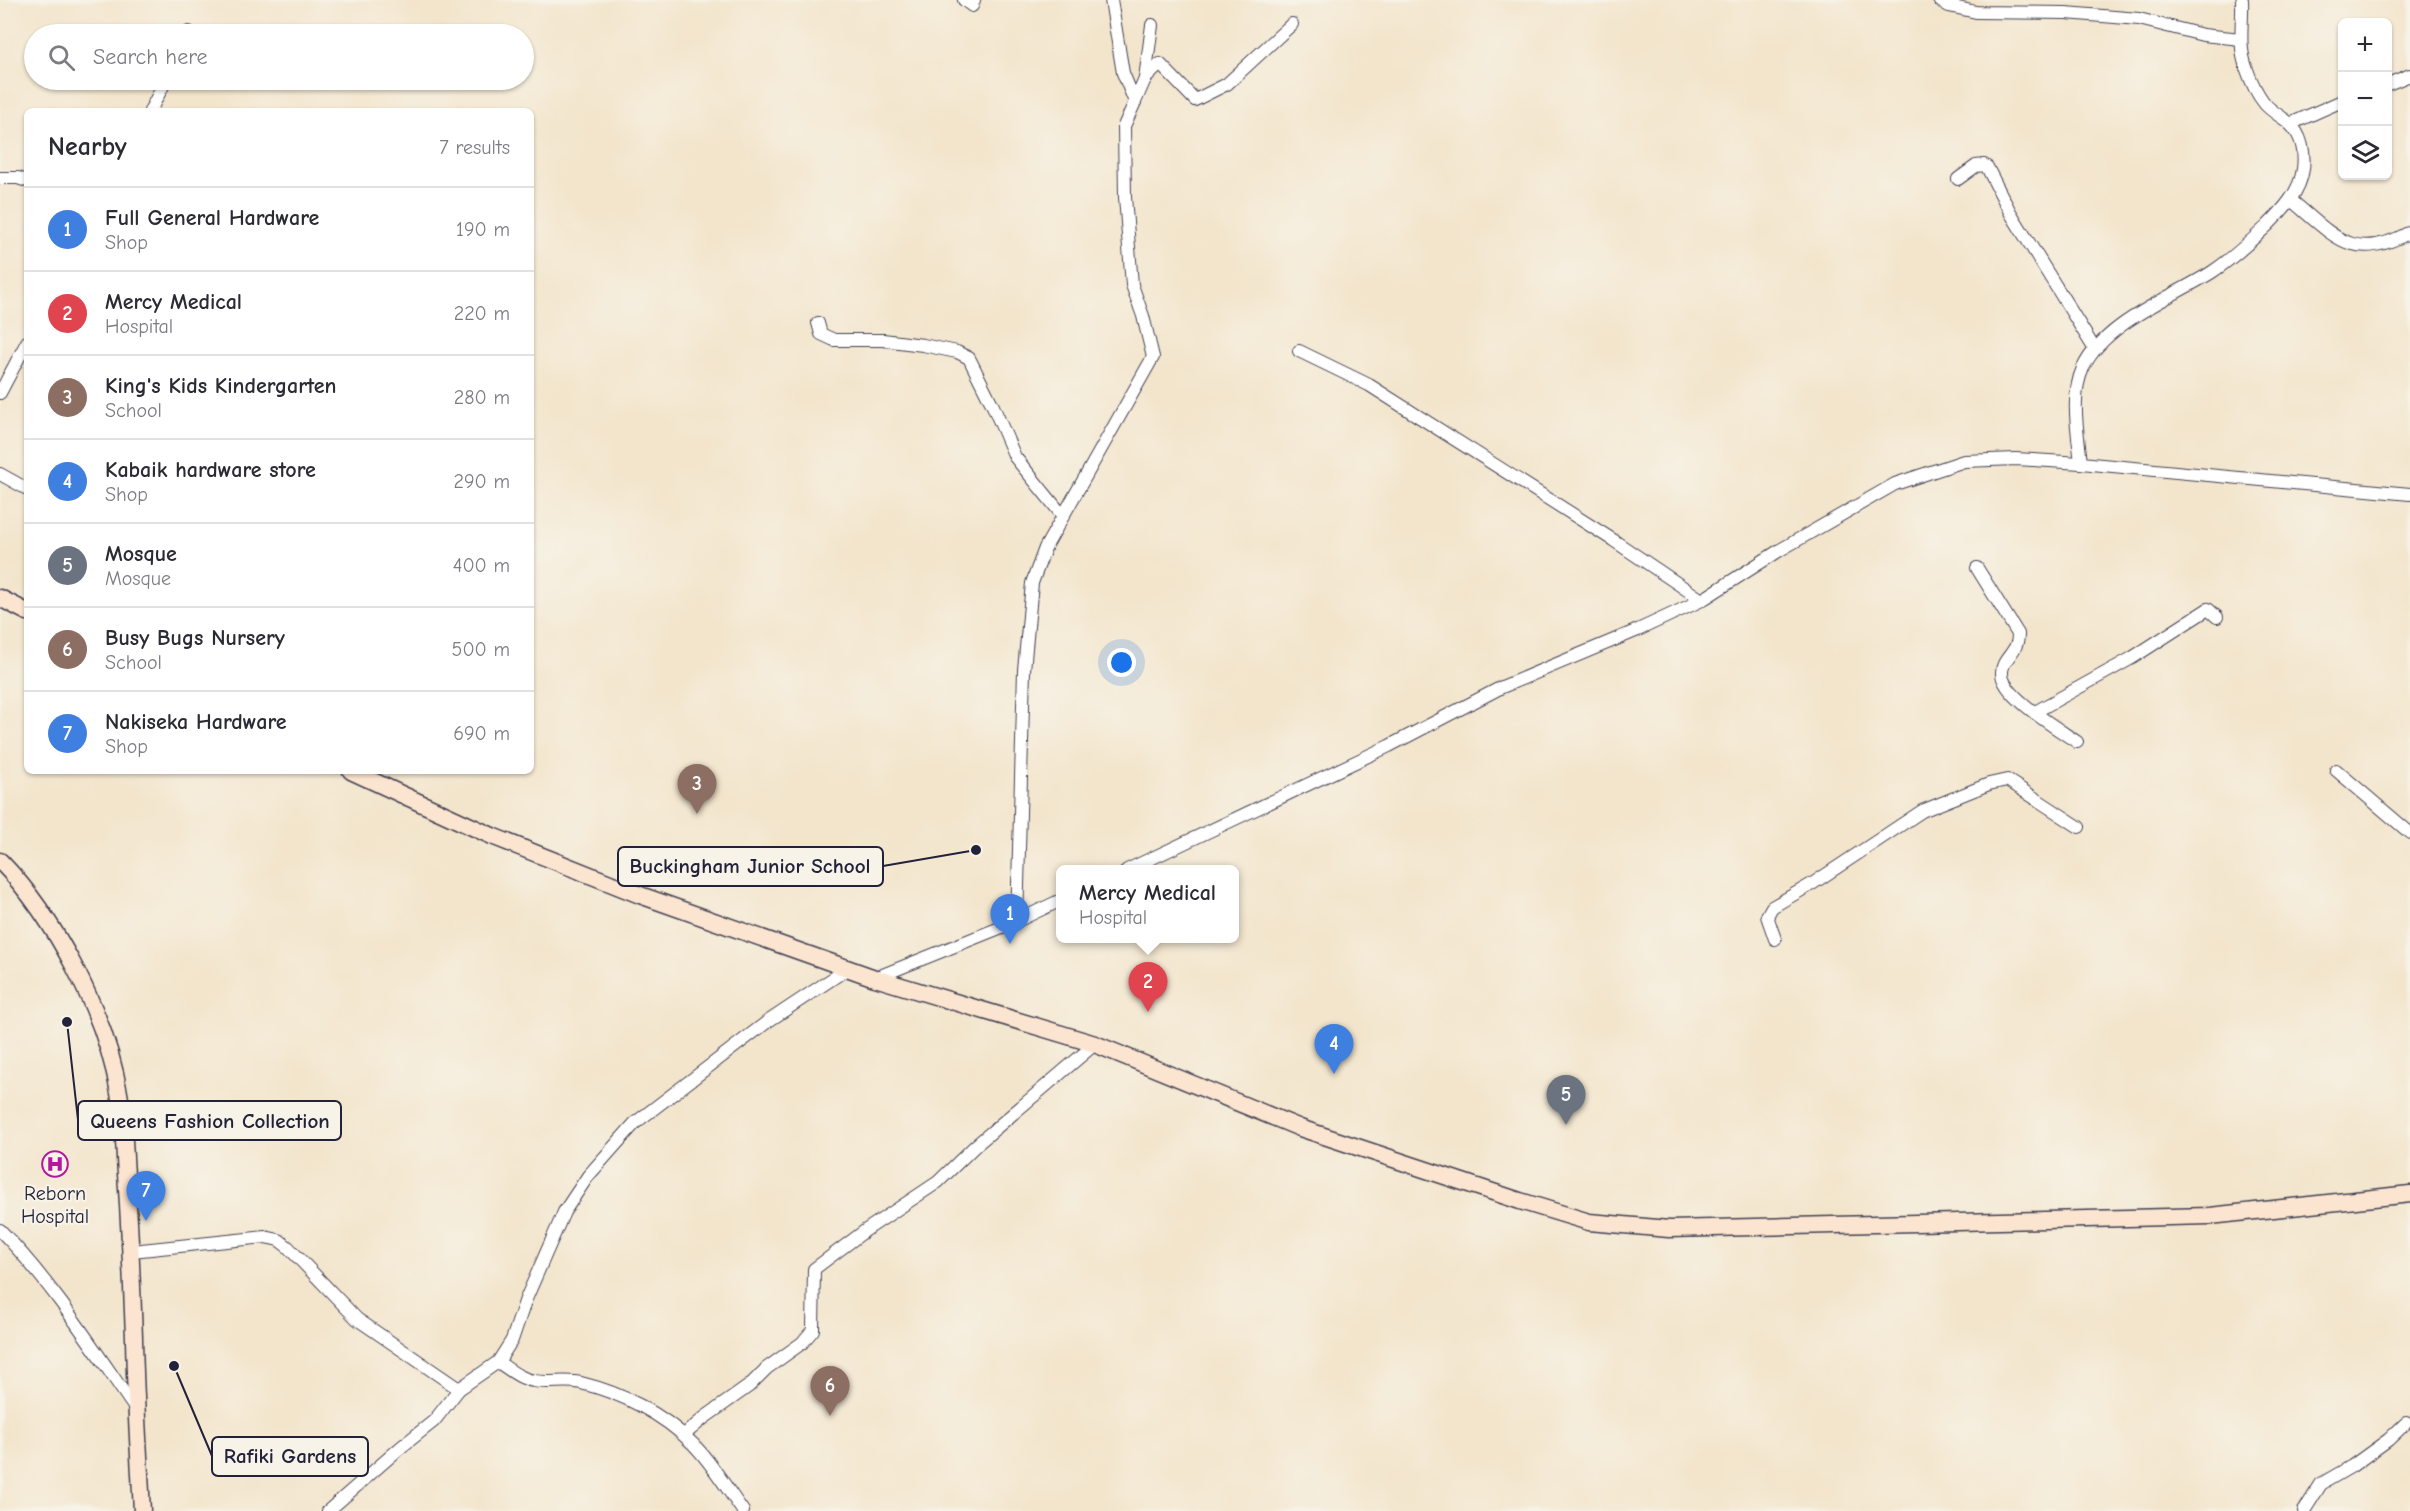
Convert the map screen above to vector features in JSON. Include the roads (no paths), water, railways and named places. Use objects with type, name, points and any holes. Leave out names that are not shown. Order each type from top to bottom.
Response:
[{"type":"street","points":[[964,0],[972,6],[974,0]]},
{"type":"street","points":[[1111,0],[1124,73],[1135,102]]},
{"type":"street","points":[[1939,0],[1949,6],[1976,12],[2066,13],[2139,19],[2203,35],[2241,39]]},
{"type":"street","points":[[2081,462],[2076,405],[2082,370],[2094,348],[2109,334],[2213,271],[2248,244],[2291,200],[2302,173],[2304,154],[2300,137],[2290,124],[2264,103],[2246,67],[2241,39],[2242,0]]},
{"type":"street","points":[[1144,79],[1160,64],[1195,100],[1227,84],[1292,24]]},
{"type":"street","points":[[1017,921],[1024,670],[1032,583],[1046,548],[1063,516],[1153,357],[1143,316],[1132,285],[1125,197],[1124,126],[1144,79],[1152,25]]},
{"type":"street","points":[[2392,82],[2410,75]]},
{"type":"street","points":[[152,108],[161,90]]},
{"type":"street","points":[[2290,124],[2338,103]]},
{"type":"street","points":[[1958,179],[1976,166],[1987,167],[2010,212],[2094,348]]},
{"type":"street","points":[[0,178],[24,180]]},
{"type":"street","points":[[2291,200],[2339,238],[2355,246],[2374,247],[2410,232]]},
{"type":"street","points":[[818,324],[821,334],[834,340],[883,340],[923,345],[957,352],[969,358],[1015,457],[1063,516]]},
{"type":"street","points":[[1299,351],[1369,385],[1613,540],[1702,600]]},
{"type":"street","points":[[0,393],[22,362]]},
{"type":"street","points":[[1138,865],[1357,761],[1502,687],[1638,630],[1702,600],[1780,550],[1895,484],[1964,461],[2016,459],[2081,462],[2410,494]]},
{"type":"street","points":[[0,474],[24,487]]},
{"type":"street","points":[[1977,568],[2018,634],[2017,644],[2002,673],[2004,682],[2011,693],[2077,742]]},
{"type":"street","points":[[0,598],[24,610]]},
{"type":"street","points":[[2035,712],[2132,658],[2208,609],[2217,617]]},
{"type":"street","points":[[2336,770],[2410,833]]},
{"type":"street","points":[[358,774],[513,844],[640,894],[847,969],[1095,1044],[1300,1128],[1589,1222],[1669,1229],[2210,1216],[2410,1194]]},
{"type":"street","points":[[1775,939],[1767,916],[1772,907],[1830,872],[1908,819],[1939,803],[2007,780],[2079,827]]},
{"type":"street","points":[[0,861],[21,882],[55,931],[79,976],[101,1029],[119,1092],[132,1251],[136,1410],[142,1511]]},
{"type":"street","points":[[875,978],[1017,921],[1056,902]]},
{"type":"street","points":[[328,1511],[434,1421],[459,1389],[498,1362],[512,1340],[526,1299],[564,1212],[588,1176],[635,1123],[767,1022],[847,969]]},
{"type":"street","points":[[684,1435],[749,1386],[767,1368],[802,1343],[813,1330],[814,1269],[866,1230],[938,1182],[975,1146],[1095,1044]]},
{"type":"street","points":[[0,1230],[17,1248],[78,1326],[136,1410]]},
{"type":"street","points":[[132,1251],[265,1238],[279,1240],[357,1319],[459,1389]]},
{"type":"street","points":[[498,1362],[520,1377],[535,1382],[578,1382],[654,1412],[695,1446],[743,1511]]},
{"type":"street","points":[[2304,1511],[2321,1484],[2352,1466],[2406,1424]]},
{"type":"place","name":"King's Kids Kindergarten","points":[[697,814]]},
{"type":"place","name":"Buckingham Junior School","points":[[976,850]]},
{"type":"place","name":"Full General Hardware","points":[[1010,944]]},
{"type":"place","name":"Mercy Medical","points":[[1148,1012]]},
{"type":"place","name":"Queens Fashion Collection","points":[[67,1022]]},
{"type":"place","name":"Kabaik hardware store","points":[[1334,1074]]},
{"type":"place","name":"Mosque","points":[[1566,1125]]},
{"type":"place","name":"Reborn Hospital","points":[[55,1164]]},
{"type":"place","name":"Nakiseka Hardware","points":[[146,1221]]},
{"type":"place","name":"Rafiki Gardens","points":[[174,1366]]},
{"type":"place","name":"Busy Bugs Nursery","points":[[830,1416]]}]
